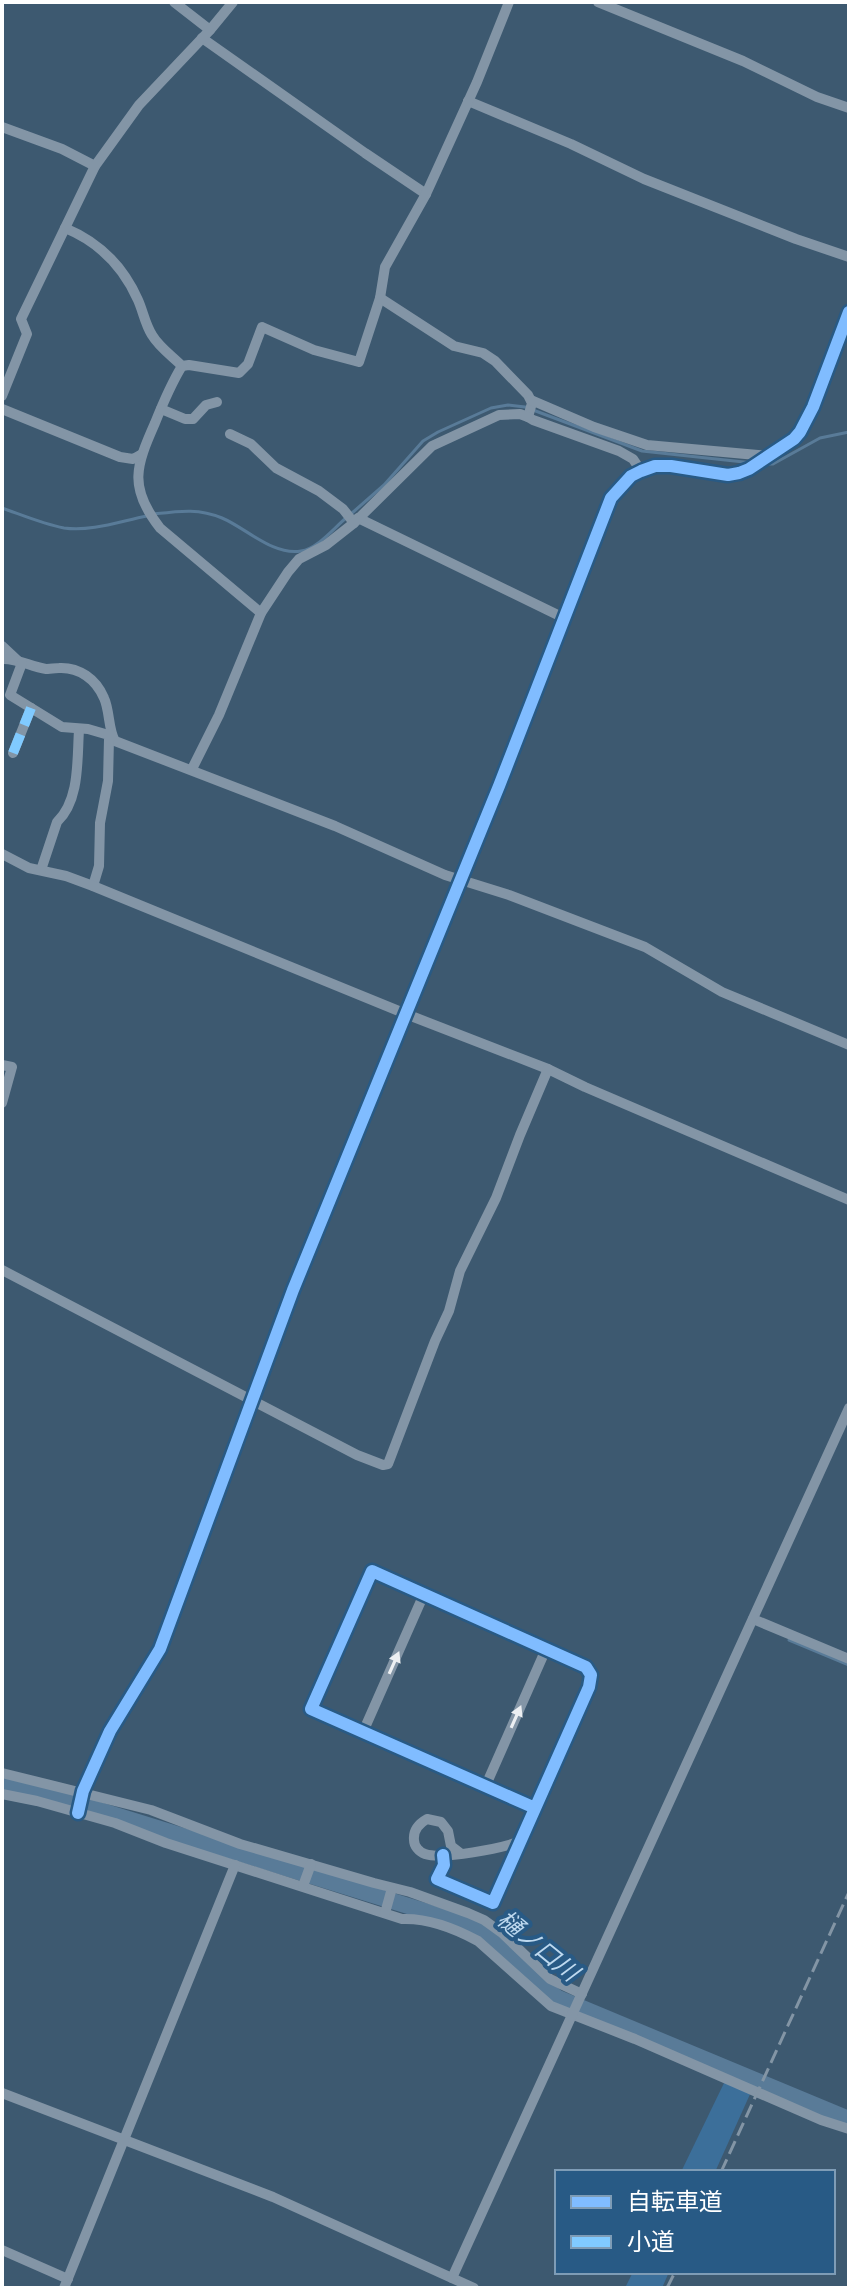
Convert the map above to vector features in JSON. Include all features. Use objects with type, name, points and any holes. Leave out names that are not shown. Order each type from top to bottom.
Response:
[{"type":"street","points":[[174,2],[206,34],[341,137],[426,194]]},
{"type":"street","points":[[2,396],[27,334],[21,319],[95,166],[139,105],[233,2]]},
{"type":"street","points":[[182,366],[239,373],[248,364],[262,327],[314,350],[359,362],[380,298],[385,267],[426,194],[509,2]]},
{"type":"street","points":[[598,2],[849,108]]},
{"type":"street","points":[[468,101],[571,144],[644,179],[849,257]]},
{"type":"street","points":[[2,127],[34,137],[95,166]]},
{"type":"street","points":[[65,228],[90,240],[118,265],[128,279],[150,332],[182,366]]},
{"type":"street","points":[[380,298],[454,346],[483,353],[495,361],[530,409],[627,454],[641,471]]},
{"type":"street","points":[[78,1812],[82,1793],[110,1731],[160,1649],[293,1290],[461,880],[611,498],[631,476],[655,466],[728,475],[739,473],[794,439],[805,424],[849,312]]},
{"type":"street","points":[[182,366],[142,454],[138,478],[142,497],[150,514],[178,544],[261,613]]},
{"type":"street","points":[[161,409],[193,419],[206,405],[217,402]]},
{"type":"street","points":[[2,409],[120,457],[133,459],[142,454]]},
{"type":"street","points":[[192,769],[219,715],[261,613],[288,572],[299,559],[326,545],[432,446],[499,415],[520,414],[530,409],[571,418],[647,445],[767,458]]},
{"type":"street","points":[[230,434],[251,444],[276,468],[319,491],[352,518],[564,618]]},
{"type":"street","points":[[2,646],[20,662]]},
{"type":"street","points":[[2,659],[83,673],[95,682],[103,694],[110,711],[115,741],[335,826],[445,875],[509,895],[645,947],[733,998],[849,1045]]},
{"type":"street","points":[[20,662],[10,695],[62,727],[88,729],[112,736]]},
{"type":"street","points":[[13,753],[31,708]]},
{"type":"street","points":[[41,870],[53,831],[73,795],[79,730]]},
{"type":"street","points":[[90,885],[99,866],[100,823],[108,781],[109,739],[112,736]]},
{"type":"street","points":[[2,854],[29,868],[90,885],[548,1069],[849,1200]]},
{"type":"street","points":[[2,1065],[12,1067],[2,1103]]},
{"type":"street","points":[[2,1270],[357,1455],[388,1464],[449,1311],[460,1271],[496,1198],[548,1069]]},
{"type":"street","points":[[452,2278],[849,1408]]},
{"type":"street","points":[[443,1855],[444,1865],[437,1879],[493,1903],[589,1687],[591,1675],[586,1667],[372,1571],[311,1709],[535,1808]]},
{"type":"street","points":[[363,1732],[424,1594]]},
{"type":"street","points":[[753,1619],[849,1659]]},
{"type":"street","points":[[486,1785],[546,1649]]},
{"type":"street","points":[[2,1773],[151,1810],[240,1844],[392,1890],[410,1892],[484,1920],[550,1979],[581,1996]]},
{"type":"street","points":[[2,1794],[78,1812],[235,1865],[386,1911],[402,1919],[412,1919],[469,1936],[500,1957],[551,2006],[849,2129]]},
{"type":"street","points":[[460,1853],[451,1846],[449,1834],[442,1823],[433,1819],[423,1821],[414,1835],[416,1848],[426,1854],[443,1855],[460,1853],[502,1848],[521,1841]]},
{"type":"street","points":[[2,2250],[66,2284],[235,1865]]},
{"type":"street","points":[[304,1885],[310,1866]]},
{"type":"street","points":[[386,1911],[392,1890]]},
{"type":"street","points":[[500,1957],[512,1944]]},
{"type":"street","points":[[2,2093],[273,2197],[474,2288]]},
{"type":"shaded area","points":[[725,2081],[751,2092],[716,2170],[682,2170]]},
{"type":"shaded area","points":[[632,2274],[668,2274],[662,2288],[625,2288]]},
{"type":"waterway","points":[[352,513],[384,485],[423,441],[491,408],[508,405],[525,407],[642,451],[753,463]]},
{"type":"waterway","points":[[764,464],[773,464],[820,438],[849,432]]},
{"type":"waterway","points":[[2,508],[48,524],[74,529],[147,516]]},
{"type":"waterway","points":[[154,514],[189,511],[214,515],[270,545],[291,551],[313,546],[346,518]]},
{"type":"waterway","points":[[789,1640],[849,1665]]},
{"type":"waterway","name":"樋ノ口川","points":[[2,1785],[57,1797],[476,1927],[498,1942],[558,1998],[849,2119]]},
{"type":"railway","points":[[722,2170],[849,1892]]},
{"type":"railway","points":[[667,2288],[674,2274]]},
{"type":"marked path","points":[[13,753],[31,708]]},
{"type":"cycle path","points":[[78,1813],[83,1791],[110,1731],[160,1649],[293,1290],[499,786],[611,498],[631,476],[655,466],[728,475],[739,473],[794,439],[813,407],[849,312]]},
{"type":"cycle path","points":[[443,1855],[444,1865],[437,1879],[493,1903],[589,1687],[591,1675],[586,1667],[372,1571],[311,1709],[535,1808]]}]
